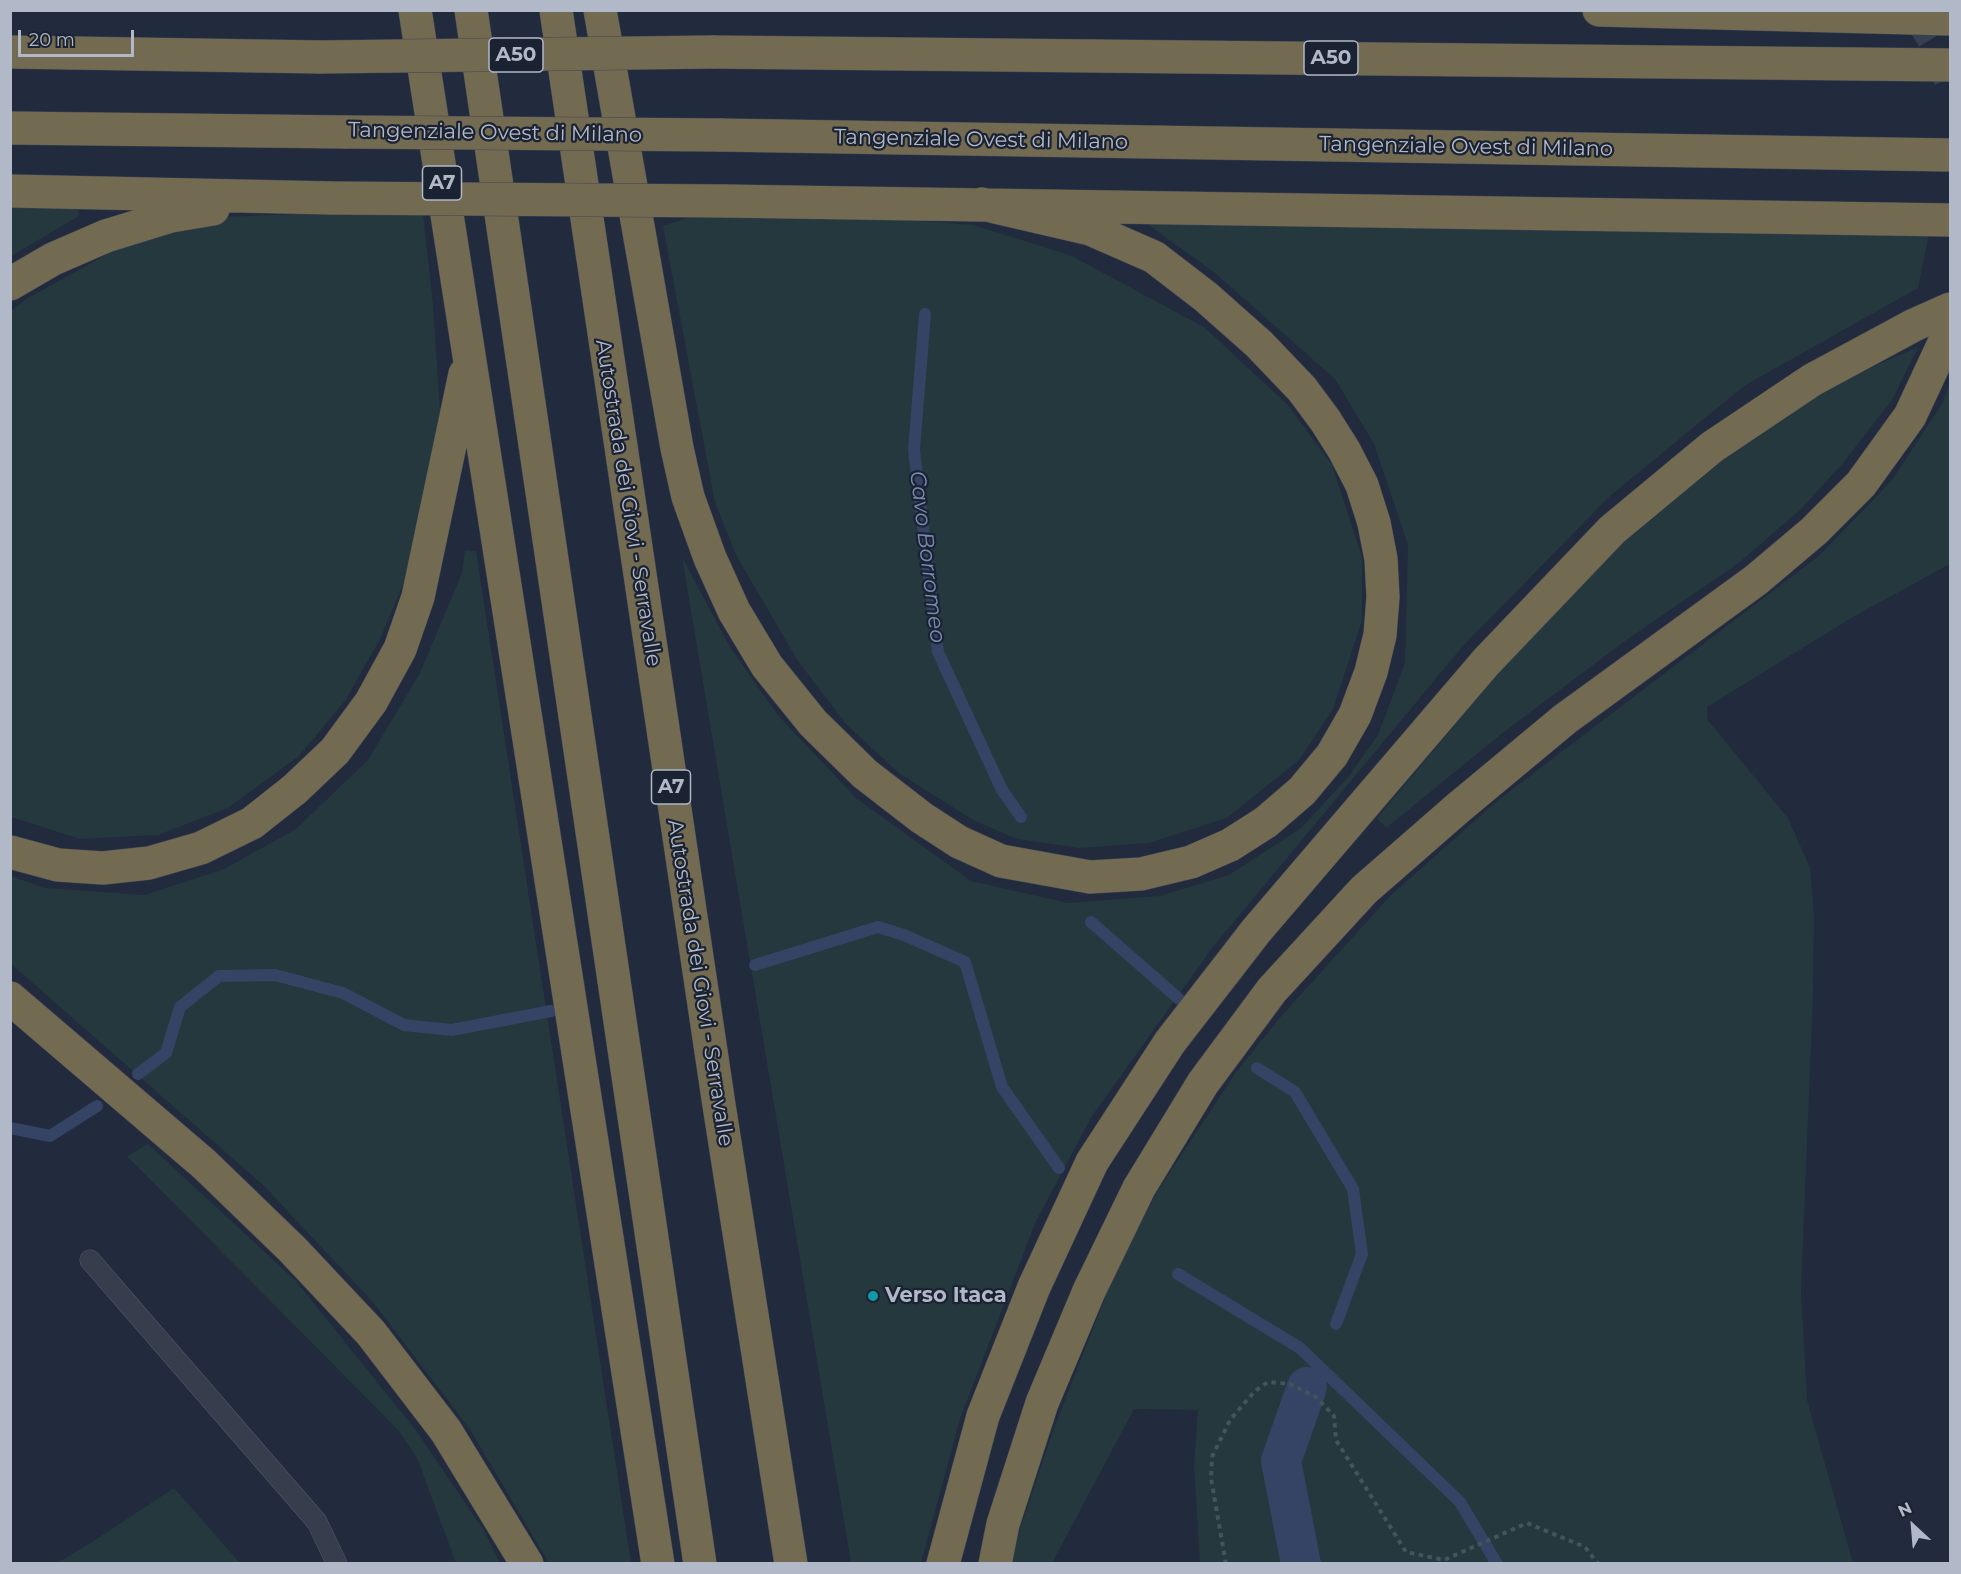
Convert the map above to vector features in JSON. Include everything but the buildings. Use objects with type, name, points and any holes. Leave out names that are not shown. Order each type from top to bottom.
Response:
[{"type":"highway","name":"A7","points":[[415,10],[658,1563]]},
{"type":"highway","points":[[471,10],[700,1563]]},
{"type":"highway","name":"Autostrada dei Giovi - Serravalle","points":[[556,10],[717,1094],[791,1563]]},
{"type":"highway","points":[[600,10],[675,437],[688,497],[710,558],[729,601],[767,666],[813,723],[866,774],[922,818],[960,842],[1002,861],[1090,878],[1141,874],[1191,862],[1230,845],[1266,822],[1302,791],[1332,754],[1355,715],[1371,672],[1380,634],[1383,597],[1381,559],[1374,523],[1362,485],[1344,450],[1302,389],[1259,344],[1206,297],[1154,257],[1090,229],[982,204]]},
{"type":"highway","points":[[1599,10],[1950,19]]},
{"type":"highway","name":"A50","points":[[10,52],[321,57],[712,52],[1950,65]]},
{"type":"highway","name":"Tangenziale Ovest di Milano","points":[[10,128],[718,135],[1950,155]]},
{"type":"highway","points":[[10,191],[332,198],[982,204],[1950,220]]},
{"type":"highway","points":[[10,284],[53,259],[105,236],[171,216],[283,196]]},
{"type":"highway","points":[[943,1563],[983,1416],[1034,1287],[1092,1162],[1170,1042],[1256,931],[1486,662],[1612,530],[1712,447],[1812,380],[1914,325],[1950,309]]},
{"type":"highway","points":[[995,1563],[1003,1524],[1042,1403],[1089,1291],[1139,1188],[1203,1083],[1272,990],[1364,890],[1458,808],[1565,719],[1756,580],[1814,531],[1861,484],[1910,416],[1945,341]]},
{"type":"highway","points":[[10,852],[58,865],[103,868],[149,863],[201,848],[252,823],[295,789],[335,751],[371,702],[400,649],[418,597],[470,355]]},
{"type":"highway","points":[[10,998],[204,1164],[292,1249],[371,1333],[446,1431],[527,1563]]},
{"type":"lane","points":[[90,1260],[317,1522],[337,1563]]},
{"type":"path","points":[[1226,1563],[1212,1488],[1212,1457],[1230,1420],[1255,1390],[1268,1382],[1290,1384],[1316,1397],[1334,1416],[1336,1440],[1406,1552],[1443,1560],[1527,1523],[1585,1547],[1598,1563]]},
{"type":"shaded area","points":[[11,197],[77,198],[79,216],[11,256]]},
{"type":"shaded area","points":[[341,212],[423,214],[433,304],[441,425],[408,573],[380,639],[345,701],[299,756],[228,808],[158,835],[80,839],[11,817],[11,311],[26,299],[122,246],[223,217]]},
{"type":"shaded area","points":[[1157,213],[1930,229],[1918,288],[1744,386],[1610,496],[1463,646],[1213,947],[1092,1116],[1036,1221],[960,1419],[921,1563],[851,1563],[682,557],[730,647],[777,714],[856,798],[971,881],[1068,903],[1159,896],[1229,875],[1301,828],[1349,776],[1378,735],[1405,663],[1408,545],[1374,444],[1335,379],[1215,273],[1150,226]]},
{"type":"shaded area","points":[[852,216],[973,225],[1070,255],[1204,327],[1288,405],[1332,465],[1362,557],[1362,620],[1333,709],[1300,759],[1227,818],[1149,843],[1079,848],[1017,839],[973,820],[900,774],[846,724],[798,661],[737,557],[715,503],[663,226],[687,218]]},
{"type":"shaded area","points":[[1918,347],[1892,400],[1843,463],[1801,509],[1740,562],[1625,641],[1504,732],[1386,828],[1377,818],[1522,645],[1594,566],[1759,424]]},
{"type":"shaded area","points":[[1950,383],[1950,564],[1853,617],[1707,707],[1707,719],[1788,818],[1810,868],[1814,916],[1813,995],[1801,1291],[1807,1400],[1853,1563],[1200,1563],[1194,1465],[1198,1410],[1134,1409],[1052,1563],[1012,1564],[1016,1541],[1053,1431],[1115,1272],[1157,1192],[1236,1072],[1283,1014],[1391,895],[1497,801],[1820,555],[1892,480],[1942,404]]},
{"type":"shaded area","points":[[465,550],[476,551],[631,1563],[549,1563],[469,1428],[372,1301],[263,1185],[11,964],[11,876],[45,888],[145,895],[224,869],[296,829],[368,760],[420,673],[462,573]]},
{"type":"shaded area","points":[[148,1144],[296,1281],[415,1429],[483,1529],[500,1563],[456,1563],[417,1458],[398,1430],[127,1156]]},
{"type":"shaded area","points":[[174,1488],[240,1563],[57,1563],[92,1542]]},
{"type":"waterway","name":"Cavo Borromeo","points":[[925,314],[914,450],[938,652],[1002,790],[1021,817]]},
{"type":"waterway","name":"Cavo Borromeo","points":[[1091,922],[1179,999]]},
{"type":"waterway","points":[[755,965],[878,927],[904,935],[965,962],[1002,1087],[1059,1168]]},
{"type":"waterway","points":[[138,1074],[166,1053],[180,1007],[219,976],[275,975],[343,993],[404,1025],[452,1030],[551,1011]]},
{"type":"waterway","name":"Cavo Borromeo","points":[[1257,1068],[1295,1092],[1353,1189],[1362,1254],[1336,1324]]},
{"type":"waterway","points":[[10,1128],[50,1136],[97,1106]]},
{"type":"waterway","points":[[1178,1274],[1300,1348],[1460,1502],[1497,1564]]},
{"type":"waterway","name":"Cavo Borromeo","points":[[1301,1564],[1281,1461],[1307,1387]]},
{"type":"tunnel","points":[[1916,10],[1938,46],[1950,79]]},
{"type":"place","name":"Verso Itaca","points":[[873,1296]]}]
